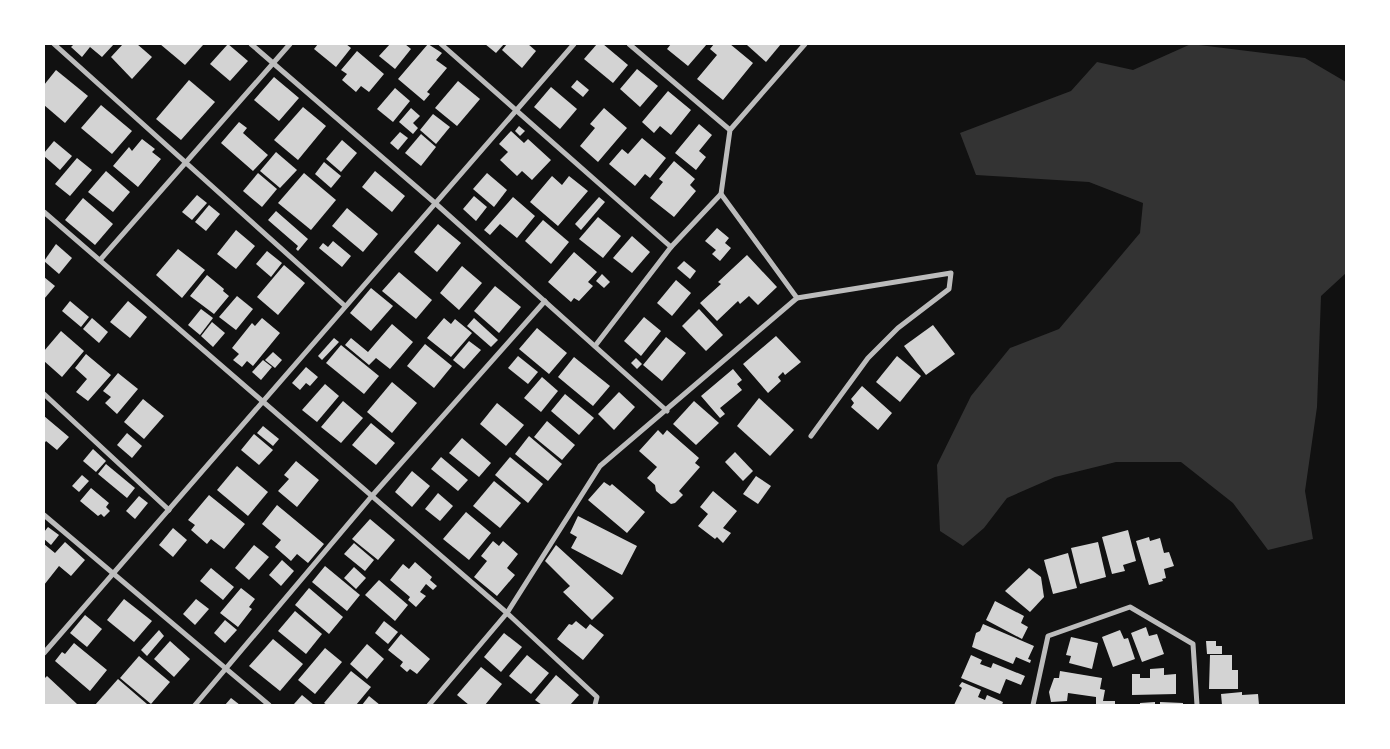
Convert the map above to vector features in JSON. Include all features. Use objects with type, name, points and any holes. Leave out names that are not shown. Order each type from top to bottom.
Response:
[{"type":"street","points":[[54,44],[345,306]]},
{"type":"street","points":[[251,44],[435,203],[667,411]]},
{"type":"street","points":[[100,260],[290,44]]},
{"type":"street","points":[[441,44],[671,247]]},
{"type":"street","points":[[44,652],[574,44]]},
{"type":"street","points":[[629,44],[730,130]]},
{"type":"street","points":[[595,346],[671,247],[722,194],[730,130],[805,44]]},
{"type":"street","points":[[722,194],[797,298]]},
{"type":"street","points":[[44,212],[371,498],[507,613],[597,697],[595,705]]},
{"type":"street","points":[[429,705],[507,613],[600,466],[667,411],[797,298],[951,273],[949,289],[898,328],[868,358],[812,436]]},
{"type":"street","points":[[195,705],[227,670],[371,498],[545,302]]},
{"type":"street","points":[[44,394],[169,510]]},
{"type":"street","points":[[44,515],[269,705]]},
{"type":"street","points":[[1033,705],[1048,636],[1130,607],[1192,644],[1197,705]]},
{"type":"shaded area","points":[[1191,44],[1305,58],[1346,82],[1346,273],[1321,296],[1317,407],[1305,491],[1313,539],[1268,550],[1233,503],[1181,462],[1116,462],[1055,477],[1007,498],[984,528],[963,546],[940,531],[937,465],[971,396],[1010,348],[1059,329],[1140,233],[1143,203],[1089,182],[976,175],[960,133],[1071,91],[1097,62],[1133,70]]},
{"type":"building","points":[[74,44],[114,44],[102,57],[90,47],[82,57],[71,47]]},
{"type":"building","points":[[123,44],[137,44],[152,57],[132,79],[111,57]]},
{"type":"building","points":[[160,44],[201,44],[203,45],[185,65]]},
{"type":"building","points":[[228,44],[248,61],[230,81],[210,64]]},
{"type":"building","points":[[318,44],[346,44],[351,48],[336,67],[314,49]]},
{"type":"building","points":[[390,44],[405,44],[411,49],[395,69],[379,56]]},
{"type":"building","points":[[428,44],[442,53],[436,60],[447,68],[427,92],[430,94],[424,101],[398,79]]},
{"type":"building","points":[[485,44],[504,44],[496,53]]},
{"type":"building","points":[[507,44],[528,44],[536,51],[522,68],[502,50]]},
{"type":"building","points":[[597,44],[603,44],[628,65],[613,83],[584,59]]},
{"type":"building","points":[[671,44],[707,44],[688,66],[667,49]]},
{"type":"building","points":[[714,44],[730,44],[753,63],[723,100],[697,79],[717,55],[710,49]]},
{"type":"building","points":[[748,44],[781,44],[766,62]]},
{"type":"building","points":[[357,51],[384,74],[369,92],[361,86],[356,92],[342,80],[347,74],[341,70]]},
{"type":"building","points":[[637,69],[658,86],[640,107],[620,89]]},
{"type":"building","points":[[56,70],[88,96],[65,123],[44,105],[44,85]]},
{"type":"building","points":[[274,77],[299,98],[279,121],[254,100]]},
{"type":"building","points":[[189,80],[215,102],[181,140],[156,119]]},
{"type":"building","points":[[577,80],[589,90],[583,97],[571,87]]},
{"type":"building","points":[[458,81],[480,99],[457,126],[435,108]]},
{"type":"building","points":[[551,87],[577,109],[560,129],[534,107]]},
{"type":"building","points":[[395,88],[410,101],[393,122],[377,109]]},
{"type":"building","points":[[668,91],[691,110],[671,135],[660,126],[654,133],[642,122]]},
{"type":"building","points":[[101,105],[132,131],[112,154],[81,128]]},
{"type":"building","points":[[303,107],[326,126],[298,160],[274,140]]},
{"type":"building","points":[[411,108],[420,116],[413,123],[418,128],[413,134],[399,122]]},
{"type":"building","points":[[604,108],[627,128],[598,162],[580,146],[595,128],[590,124]]},
{"type":"building","points":[[433,114],[450,127],[436,144],[420,130]]},
{"type":"building","points":[[239,122],[247,128],[243,133],[268,155],[253,171],[221,143]]},
{"type":"building","points":[[699,124],[712,135],[699,151],[706,157],[696,170],[675,153]]},
{"type":"building","points":[[519,126],[525,131],[520,136],[515,131]]},
{"type":"building","points":[[511,131],[524,143],[528,139],[551,160],[532,180],[522,171],[517,176],[500,160],[508,152],[499,144]]},
{"type":"building","points":[[400,132],[408,138],[398,150],[390,143]]},
{"type":"building","points":[[421,134],[436,147],[421,166],[405,153]]},
{"type":"building","points":[[642,138],[666,158],[650,178],[645,174],[635,186],[609,164],[622,149],[628,154]]},
{"type":"building","points":[[142,139],[155,149],[152,152],[161,159],[138,187],[113,166],[129,147],[132,151]]},
{"type":"building","points":[[342,140],[357,153],[341,172],[326,159]]},
{"type":"building","points":[[54,141],[72,156],[60,170],[44,156],[44,153]]},
{"type":"building","points":[[276,152],[297,170],[280,188],[260,171]]},
{"type":"building","points":[[77,158],[92,170],[70,196],[55,184]]},
{"type":"building","points":[[674,161],[695,179],[690,185],[696,191],[674,217],[650,198],[663,182],[659,179]]},
{"type":"building","points":[[324,162],[341,176],[331,188],[315,174]]},
{"type":"building","points":[[106,171],[130,192],[113,212],[88,192]]},
{"type":"building","points":[[375,171],[405,196],[392,212],[362,187]]},
{"type":"building","points":[[258,173],[277,189],[262,207],[243,191]]},
{"type":"building","points":[[304,173],[336,200],[311,230],[278,203]]},
{"type":"building","points":[[487,173],[507,190],[494,207],[473,189]]},
{"type":"building","points":[[552,176],[562,185],[569,176],[588,191],[558,226],[530,202]]},
{"type":"building","points":[[197,195],[207,203],[192,220],[182,212]]},
{"type":"building","points":[[474,196],[487,207],[476,221],[463,209]]},
{"type":"building","points":[[513,197],[535,216],[517,238],[500,224],[490,235],[484,230]]},
{"type":"building","points":[[599,197],[605,202],[581,230],[575,224]]},
{"type":"building","points":[[83,198],[113,224],[95,245],[65,220]]},
{"type":"building","points":[[209,205],[220,214],[206,231],[195,222]]},
{"type":"building","points":[[347,208],[378,234],[363,252],[332,226]]},
{"type":"building","points":[[276,211],[308,239],[298,251],[296,249],[298,246],[268,220]]},
{"type":"building","points":[[598,217],[621,236],[603,258],[579,239]]},
{"type":"building","points":[[543,220],[569,242],[551,264],[525,241]]},
{"type":"building","points":[[438,224],[461,243],[437,272],[414,252]]},
{"type":"building","points":[[717,228],[729,238],[725,243],[731,248],[720,261],[712,254],[716,250],[705,241]]},
{"type":"building","points":[[236,230],[255,246],[236,269],[217,254]]},
{"type":"building","points":[[632,236],[650,252],[632,273],[613,258]]},
{"type":"building","points":[[333,241],[351,256],[342,267],[319,248],[323,243],[328,247]]},
{"type":"building","points":[[56,244],[72,258],[59,274],[44,261]]},
{"type":"building","points":[[178,249],[205,270],[182,298],[156,275]]},
{"type":"building","points":[[267,251],[282,263],[271,277],[256,264]]},
{"type":"building","points":[[574,252],[597,272],[588,282],[593,286],[579,301],[574,298],[571,302],[548,282]]},
{"type":"building","points":[[747,255],[777,287],[758,305],[749,296],[740,304],[738,301],[717,321],[700,303],[721,284],[718,282]]},
{"type":"building","points":[[684,261],[696,271],[690,279],[677,268]]},
{"type":"building","points":[[284,265],[305,283],[278,315],[257,297]]},
{"type":"building","points":[[462,266],[482,283],[459,310],[440,293]]},
{"type":"building","points":[[399,272],[432,300],[416,319],[382,291]]},
{"type":"building","points":[[602,274],[610,282],[604,288],[596,281]]},
{"type":"building","points":[[207,275],[224,289],[223,291],[229,296],[214,314],[190,296]]},
{"type":"building","points":[[44,277],[55,286],[44,299]]},
{"type":"building","points":[[676,280],[691,293],[672,316],[657,303]]},
{"type":"building","points":[[495,286],[521,307],[499,333],[474,311]]},
{"type":"building","points":[[371,288],[393,306],[371,331],[350,313]]},
{"type":"building","points":[[237,296],[253,309],[236,330],[219,317]]},
{"type":"building","points":[[70,301],[89,317],[81,327],[62,311]]},
{"type":"building","points":[[128,301],[147,317],[130,338],[110,322]]},
{"type":"building","points":[[201,309],[213,318],[200,335],[188,325]]},
{"type":"building","points":[[699,309],[723,335],[706,351],[682,326]]},
{"type":"building","points":[[644,317],[661,331],[641,356],[624,341]]},
{"type":"building","points":[[92,318],[108,332],[99,343],[83,329]]},
{"type":"building","points":[[262,318],[280,333],[253,366],[247,361],[242,367],[233,360],[239,354],[232,348],[252,323],[255,326]]},
{"type":"building","points":[[444,318],[451,324],[455,319],[472,333],[451,357],[427,338]]},
{"type":"building","points":[[474,318],[498,340],[491,347],[467,326]]},
{"type":"building","points":[[212,322],[225,333],[213,347],[201,336]]},
{"type":"building","points":[[392,324],[413,342],[390,369],[376,358],[369,365],[345,345],[351,338],[368,352]]},
{"type":"building","points":[[933,325],[955,354],[926,375],[904,346]]},
{"type":"building","points":[[537,328],[567,353],[549,374],[519,349]]},
{"type":"building","points":[[61,331],[84,351],[62,377],[44,361],[44,351]]},
{"type":"building","points":[[776,336],[801,362],[785,375],[783,372],[778,377],[781,381],[768,393],[743,364]]},
{"type":"building","points":[[666,337],[686,353],[662,381],[643,365]]},
{"type":"building","points":[[334,338],[339,342],[322,360],[318,356]]},
{"type":"building","points":[[469,341],[481,350],[464,369],[453,360]]},
{"type":"building","points":[[425,344],[452,366],[434,388],[407,366]]},
{"type":"building","points":[[341,345],[379,376],[364,394],[326,363]]},
{"type":"building","points":[[273,352],[282,360],[275,368],[265,360]]},
{"type":"building","points":[[86,354],[111,375],[88,401],[76,392],[87,379],[75,368]]},
{"type":"building","points":[[518,356],[538,372],[528,384],[508,368]]},
{"type":"building","points":[[897,356],[921,376],[900,402],[876,382]]},
{"type":"building","points":[[574,357],[610,386],[593,406],[558,377]]},
{"type":"building","points":[[636,358],[642,364],[637,369],[631,363]]},
{"type":"building","points":[[263,360],[272,367],[261,380],[252,372]]},
{"type":"building","points":[[306,367],[318,377],[310,386],[306,383],[300,390],[292,383]]},
{"type":"building","points":[[733,369],[742,380],[737,384],[742,390],[720,408],[725,414],[720,418],[701,396]]},
{"type":"building","points":[[118,373],[138,389],[117,414],[105,403],[111,397],[103,391]]},
{"type":"building","points":[[542,377],[558,391],[541,412],[524,398]]},
{"type":"building","points":[[392,382],[417,403],[392,433],[367,412]]},
{"type":"building","points":[[325,384],[339,396],[317,422],[302,410]]},
{"type":"building","points":[[862,386],[892,413],[878,430],[851,407],[854,403],[851,399]]},
{"type":"building","points":[[619,392],[635,407],[614,430],[598,414]]},
{"type":"building","points":[[565,394],[594,418],[579,435],[551,411]]},
{"type":"building","points":[[759,398],[794,430],[770,456],[737,426]]},
{"type":"building","points":[[143,399],[164,416],[144,439],[124,422]]},
{"type":"building","points":[[343,401],[363,418],[341,443],[321,427]]},
{"type":"building","points":[[694,401],[719,423],[696,445],[673,424]]},
{"type":"building","points":[[497,403],[524,425],[506,446],[480,424]]},
{"type":"building","points":[[44,416],[69,437],[57,450],[46,441],[44,444]]},
{"type":"building","points":[[547,421],[575,445],[562,460],[534,437]]},
{"type":"building","points":[[371,423],[395,443],[376,465],[352,445]]},
{"type":"building","points":[[263,426],[279,439],[273,446],[257,433]]},
{"type":"building","points":[[658,430],[663,435],[667,430],[699,458],[695,463],[700,467],[679,491],[683,495],[675,503],[671,504],[656,491],[655,485],[647,478],[657,467],[639,451]]},
{"type":"building","points":[[127,433],[142,446],[132,458],[117,445]]},
{"type":"building","points":[[254,434],[273,450],[259,465],[241,450]]},
{"type":"building","points":[[529,436],[562,464],[548,481],[515,454]]},
{"type":"building","points":[[462,438],[491,463],[479,477],[449,453]]},
{"type":"building","points":[[93,449],[106,461],[96,472],[83,461]]},
{"type":"building","points":[[735,452],[753,471],[743,481],[725,462]]},
{"type":"building","points":[[441,457],[468,480],[458,491],[431,469]]},
{"type":"building","points":[[510,457],[543,484],[528,503],[495,475]]},
{"type":"building","points":[[296,461],[319,480],[297,507],[278,491],[289,479],[284,475]]},
{"type":"building","points":[[106,464],[135,488],[127,498],[98,474]]},
{"type":"building","points":[[237,466],[268,492],[248,516],[217,490]]},
{"type":"building","points":[[412,471],[430,486],[412,507],[395,492]]},
{"type":"building","points":[[82,475],[89,481],[79,492],[72,486]]},
{"type":"building","points":[[756,476],[771,486],[758,504],[743,494]]},
{"type":"building","points":[[494,481],[521,503],[500,528],[473,506]]},
{"type":"building","points":[[604,482],[610,486],[612,484],[645,512],[627,533],[588,500]]},
{"type":"building","points":[[91,488],[109,503],[106,507],[110,511],[104,517],[101,514],[98,516],[80,501]]},
{"type":"building","points":[[713,491],[737,511],[723,528],[731,533],[723,543],[717,537],[715,539],[698,526],[708,514],[700,507]]},
{"type":"building","points":[[438,493],[453,506],[440,521],[425,509]]},
{"type":"building","points":[[209,495],[245,524],[224,549],[211,539],[207,544],[191,530],[195,525],[188,520]]},
{"type":"building","points":[[139,496],[148,503],[135,519],[126,511]]},
{"type":"building","points":[[277,505],[324,544],[308,563],[297,554],[291,561],[275,547],[281,540],[262,524]]},
{"type":"building","points":[[466,512],[491,533],[469,560],[443,539]]},
{"type":"building","points":[[578,516],[637,546],[622,575],[571,548],[577,537],[570,533]]},
{"type":"building","points":[[370,519],[395,540],[378,560],[352,539]]},
{"type":"building","points":[[48,527],[59,535],[51,545],[44,539],[44,532]]},
{"type":"building","points":[[173,528],[187,540],[173,557],[159,545]]},
{"type":"building","points":[[1128,530],[1136,561],[1123,565],[1125,571],[1112,574],[1102,537]]},
{"type":"building","points":[[1149,537],[1150,541],[1160,538],[1164,553],[1169,552],[1174,566],[1164,569],[1166,578],[1162,579],[1163,581],[1149,585],[1136,541]]},
{"type":"building","points":[[493,541],[499,546],[503,541],[518,554],[507,568],[515,575],[497,596],[474,577],[487,561],[481,556]]},
{"type":"building","points":[[65,542],[85,560],[71,576],[59,566],[44,585],[44,544],[55,553]]},
{"type":"building","points":[[1098,542],[1106,577],[1080,584],[1071,548]]},
{"type":"building","points":[[354,543],[374,560],[365,571],[344,554]]},
{"type":"building","points":[[254,545],[269,557],[249,580],[235,568]]},
{"type":"building","points":[[556,545],[614,598],[592,620],[563,592],[570,586],[545,561]]},
{"type":"building","points":[[1068,553],[1077,588],[1053,594],[1044,560]]},
{"type":"building","points":[[282,560],[294,571],[281,586],[269,575]]},
{"type":"building","points":[[415,562],[432,577],[430,580],[437,586],[433,590],[426,584],[420,592],[426,596],[416,607],[408,600],[410,597],[390,580],[403,564],[409,569]]},
{"type":"building","points":[[325,566],[360,595],[347,611],[312,582]]},
{"type":"building","points":[[354,567],[366,578],[356,589],[344,578]]},
{"type":"building","points":[[211,568],[234,587],[223,600],[200,581]]},
{"type":"building","points":[[1029,568],[1041,577],[1044,597],[1030,612],[1005,591]]},
{"type":"building","points":[[379,580],[408,605],[395,621],[365,595]]},
{"type":"building","points":[[241,588],[255,599],[249,607],[252,609],[238,627],[220,613]]},
{"type":"building","points":[[309,588],[343,617],[329,634],[295,605]]},
{"type":"building","points":[[124,599],[152,621],[134,642],[107,620]]},
{"type":"building","points":[[196,599],[209,609],[195,625],[183,614]]},
{"type":"building","points":[[995,601],[1024,616],[1021,623],[1028,627],[1022,639],[986,620]]},
{"type":"building","points":[[295,611],[322,634],[306,654],[278,631]]},
{"type":"building","points":[[85,615],[102,629],[87,647],[70,633]]},
{"type":"building","points":[[225,620],[237,630],[225,643],[214,633]]},
{"type":"building","points":[[384,621],[398,632],[388,644],[375,633]]},
{"type":"building","points":[[576,621],[586,629],[590,624],[604,635],[583,660],[557,639],[569,624],[572,625]]},
{"type":"building","points":[[983,624],[1034,646],[1028,659],[1031,660],[1030,663],[1016,657],[1013,664],[972,647],[976,633],[980,631]]},
{"type":"building","points":[[1146,627],[1149,636],[1157,634],[1164,654],[1142,662],[1131,633]]},
{"type":"building","points":[[159,630],[164,636],[147,656],[141,650]]},
{"type":"building","points":[[1120,630],[1124,639],[1128,638],[1135,659],[1113,667],[1102,637]]},
{"type":"building","points":[[504,633],[522,647],[501,672],[484,657]]},
{"type":"building","points":[[401,634],[430,659],[417,674],[410,669],[407,672],[400,666],[403,662],[388,650]]},
{"type":"building","points":[[1071,637],[1098,643],[1092,669],[1069,663],[1071,656],[1066,655]]},
{"type":"building","points":[[273,639],[303,664],[280,691],[249,666]]},
{"type":"building","points":[[170,641],[190,659],[174,677],[154,659]]},
{"type":"building","points":[[1206,641],[1216,641],[1216,646],[1222,646],[1222,654],[1207,654]]},
{"type":"building","points":[[74,643],[107,670],[90,691],[55,661],[62,652],[65,654]]},
{"type":"building","points":[[367,644],[384,659],[367,679],[350,664]]},
{"type":"building","points":[[325,648],[342,662],[315,694],[298,680]]},
{"type":"building","points":[[527,655],[549,673],[531,694],[509,676]]},
{"type":"building","points":[[971,655],[982,660],[980,664],[991,668],[993,663],[1025,676],[1021,685],[1006,679],[1000,694],[961,678]]},
{"type":"building","points":[[1210,655],[1232,655],[1232,670],[1238,670],[1238,689],[1209,689]]},
{"type":"building","points":[[139,656],[170,682],[151,704],[120,678]]},
{"type":"building","points":[[481,667],[502,684],[485,705],[469,705],[457,695]]},
{"type":"building","points":[[1164,668],[1164,675],[1176,674],[1176,694],[1132,695],[1132,674],[1140,674],[1140,678],[1150,678],[1150,669]]},
{"type":"building","points":[[351,671],[371,687],[356,705],[327,705],[324,703]]},
{"type":"building","points":[[1060,671],[1102,678],[1100,689],[1105,690],[1103,701],[1115,701],[1115,705],[1096,705],[1096,697],[1068,693],[1067,701],[1051,702],[1049,692],[1054,678],[1059,678]]},
{"type":"building","points":[[556,675],[579,695],[570,705],[542,705],[535,700]]},
{"type":"building","points":[[47,676],[77,704],[44,705],[44,679]]},
{"type":"building","points":[[118,679],[147,704],[95,705]]},
{"type":"building","points":[[962,682],[981,690],[978,697],[985,700],[987,695],[1003,702],[1002,705],[954,705],[962,688],[959,686]]},
{"type":"building","points":[[1242,692],[1242,695],[1258,694],[1259,705],[1222,705],[1221,694]]},
{"type":"building","points":[[302,695],[314,705],[294,704]]},
{"type":"building","points":[[369,696],[380,705],[362,705]]},
{"type":"building","points":[[231,698],[240,705],[225,705]]},
{"type":"building","points":[[1155,702],[1155,705],[1140,705],[1140,703]]},
{"type":"building","points":[[1160,702],[1183,703],[1183,705],[1160,705]]}]
